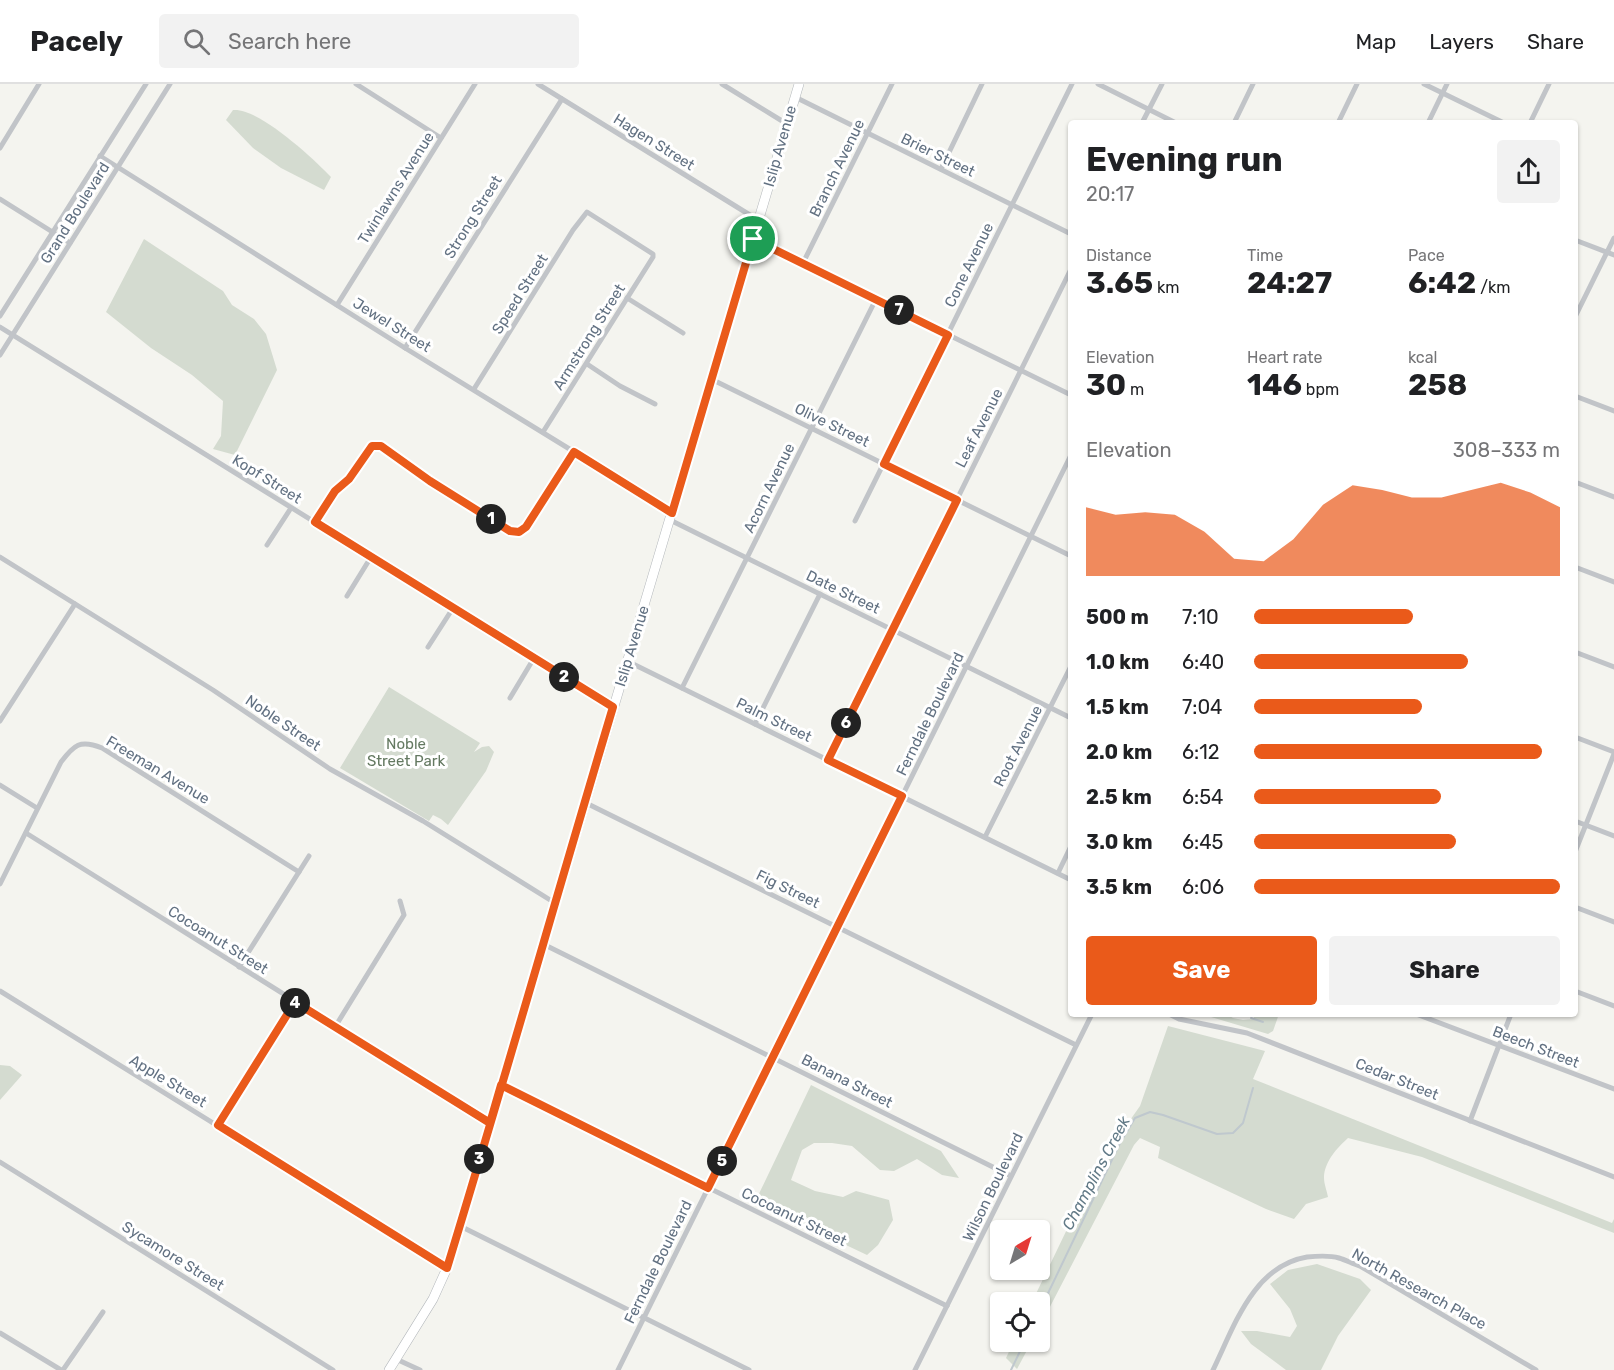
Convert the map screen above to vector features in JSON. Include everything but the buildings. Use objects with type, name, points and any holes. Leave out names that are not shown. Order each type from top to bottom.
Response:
[{"type":"main road","name":"Islip Avenue","points":[[389,1370],[433,1299],[447,1268],[799,84]]},
{"type":"street","points":[[0,148],[39,84]]},
{"type":"street","name":"Grand Boulevard","points":[[0,316],[146,84]]},
{"type":"street","name":"Grand Boulevard","points":[[0,355],[170,84]]},
{"type":"street","points":[[356,84],[441,138]]},
{"type":"street","name":"Twinlawns Avenue","points":[[337,305],[475,84]]},
{"type":"street","name":"Hagen Street","points":[[538,84],[758,220]]},
{"type":"street","points":[[722,84],[787,124]]},
{"type":"street","name":"Branch Avenue","points":[[803,263],[892,84]]},
{"type":"street","points":[[941,169],[982,84]]},
{"type":"street","name":"Cone Avenue","points":[[855,521],[1071,84]]},
{"type":"street","points":[[1098,84],[1170,120]]},
{"type":"street","points":[[1144,120],[1161,84]]},
{"type":"street","points":[[1235,120],[1253,84]]},
{"type":"street","points":[[1339,120],[1357,84]]},
{"type":"street","points":[[1424,84],[1498,120]]},
{"type":"street","points":[[1430,120],[1447,84]]},
{"type":"street","points":[[1531,120],[1549,84]]},
{"type":"street","name":"Brier Street","points":[[795,97],[1068,233]]},
{"type":"street","name":"Strong Street","points":[[405,348],[562,99]]},
{"type":"street","name":"Jewel Street","points":[[100,156],[543,432],[671,516]]},
{"type":"street","points":[[0,199],[70,243]]},
{"type":"street","name":"Speed Street","points":[[474,389],[573,230],[587,212],[654,254]]},
{"type":"street","points":[[1578,311],[1614,238]]},
{"type":"street","points":[[753,239],[1068,394]]},
{"type":"street","points":[[1578,241],[1614,255]]},
{"type":"street","name":"Armstrong Street","points":[[543,432],[654,254]]},
{"type":"street","name":"Leaf Avenue","points":[[828,760],[1068,275]]},
{"type":"street","points":[[627,298],[683,333]]},
{"type":"street","name":"Acorn Avenue","points":[[682,688],[876,299]]},
{"type":"street","name":"Kopf Street","points":[[0,327],[613,707]]},
{"type":"street","points":[[586,364],[620,386],[656,404]]},
{"type":"street","name":"Olive Street","points":[[711,379],[1068,555]]},
{"type":"street","points":[[1578,397],[1614,411]]},
{"type":"street","points":[[315,522],[335,491],[349,479],[372,446],[381,446],[499,525],[510,531],[519,532],[526,527],[574,452]]},
{"type":"street","name":"Ferndale Boulevard","points":[[618,1370],[1068,461]]},
{"type":"street","points":[[1578,483],[1614,497]]},
{"type":"street","points":[[267,545],[291,508]]},
{"type":"street","name":"Date Street","points":[[671,516],[748,558],[1068,717]]},
{"type":"street","name":"Noble Street","points":[[0,557],[213,690],[330,769],[423,821],[555,903]]},
{"type":"street","points":[[347,596],[371,557]]},
{"type":"street","points":[[1578,568],[1614,582]]},
{"type":"street","points":[[755,724],[820,594]]},
{"type":"street","points":[[0,721],[75,603]]},
{"type":"street","points":[[428,647],[453,608]]},
{"type":"street","points":[[1578,653],[1614,667]]},
{"type":"street","points":[[510,698],[534,658]]},
{"type":"street","name":"Palm Street","points":[[627,661],[1068,878]]},
{"type":"street","name":"Root Avenue","points":[[985,837],[1068,672]]},
{"type":"street","points":[[1578,738],[1614,753],[1578,844]]},
{"type":"street","name":"Freeman Avenue","points":[[0,884],[61,762],[70,750],[80,743],[102,748],[299,872]]},
{"type":"street","points":[[0,785],[37,808]]},
{"type":"street","name":"Fig Street","points":[[586,802],[1076,1045]]},
{"type":"street","points":[[1578,822],[1614,837]]},
{"type":"street","name":"Cocoanut Street","points":[[26,833],[490,1123]]},
{"type":"street","points":[[1058,873],[1068,852]]},
{"type":"street","points":[[239,967],[309,856]]},
{"type":"street","points":[[335,1027],[404,915],[400,901]]},
{"type":"street","points":[[1578,908],[1614,922]]},
{"type":"street","name":"Banana Street","points":[[543,944],[1011,1176]]},
{"type":"street","name":"Apple Street","points":[[0,990],[447,1268]]},
{"type":"street","points":[[1578,992],[1614,1006]]},
{"type":"street","points":[[218,1125],[295,1002]]},
{"type":"street","name":"Wilson Boulevard","points":[[915,1370],[1090,1017]]},
{"type":"street","name":"Cedar Street","points":[[1175,1017],[1247,1033],[1614,1178]]},
{"type":"street","name":"Beech Street","points":[[1424,1017],[1614,1089]]},
{"type":"street","points":[[1470,1121],[1510,1017]]},
{"type":"street","name":"Cocoanut Street","points":[[501,1085],[947,1306]]},
{"type":"street","name":"Sycamore Street","points":[[0,1162],[333,1370]]},
{"type":"street","points":[[460,1226],[749,1370]]},
{"type":"street","name":"North Research Place","points":[[1213,1370],[1247,1301],[1258,1286],[1284,1264],[1300,1258],[1316,1256],[1337,1257],[1360,1266],[1536,1370]]},
{"type":"street","points":[[0,1333],[62,1370],[103,1312]]},
{"type":"street","points":[[396,1359],[420,1370]]},
{"type":"green space","points":[[233,110],[244,111],[271,125],[299,147],[331,177],[324,190],[281,168],[253,148],[226,120]]},
{"type":"green space","points":[[144,239],[223,291],[232,305],[254,319],[266,334],[277,370],[235,455],[213,449],[221,436],[223,401],[192,375],[151,348],[106,312]]},
{"type":"green space","name":"Noble Street Park","points":[[389,687],[480,743],[474,752],[489,746],[494,752],[486,771],[448,825],[433,815],[429,821],[340,768]]},
{"type":"green space","points":[[1211,1017],[1231,1017],[1243,1020],[1254,1019],[1254,1017],[1278,1017],[1273,1031],[1268,1034]]},
{"type":"green space","points":[[1168,1026],[1265,1051],[1253,1079],[1612,1223],[1614,1219],[1614,1233],[1422,1157],[1348,1138],[1326,1166],[1324,1180],[1328,1197],[1306,1204],[1294,1219],[1266,1209],[1158,1158],[1160,1147],[1140,1138],[1134,1145],[1050,1307],[1050,1292],[1037,1292],[1043,1280],[1050,1280],[1050,1265],[1097,1167],[1140,1106]]},
{"type":"green space","points":[[0,1065],[10,1066],[22,1075],[0,1100]]},
{"type":"green space","points":[[811,1085],[941,1151],[959,1178],[942,1175],[917,1159],[894,1171],[880,1170],[852,1146],[814,1143],[802,1150],[791,1180],[815,1191],[843,1197],[856,1191],[889,1200],[893,1220],[878,1245],[867,1255],[755,1202]]},
{"type":"green space","points":[[1317,1264],[1360,1279],[1371,1290],[1338,1336],[1321,1370],[1286,1370],[1251,1344],[1241,1331],[1257,1331],[1290,1337],[1297,1326],[1290,1309],[1270,1284],[1288,1270]]},
{"type":"green space","points":[[1009,1352],[1026,1352],[1017,1369],[1006,1358]]},
{"type":"waterway","points":[[1251,1018],[1263,1022]]},
{"type":"waterway","name":"Champlins Creek","points":[[1049,1292],[1120,1143],[1135,1118],[1150,1112],[1217,1134],[1233,1133],[1243,1123],[1253,1088]]},
{"type":"waterway","name":"Champlins Creek","points":[[1011,1370],[1020,1352]]},
{"type":"route","points":[[753,239],[672,513],[574,452],[526,527],[519,532],[510,531],[430,481],[390,451],[381,446],[372,446],[349,479],[335,491],[315,522],[613,707],[586,802],[555,903],[543,944],[490,1123],[460,1226],[447,1268],[218,1125],[295,1002],[490,1123],[501,1085],[708,1188],[902,796],[828,760],[957,500],[884,464],[948,335],[753,239]]}]
